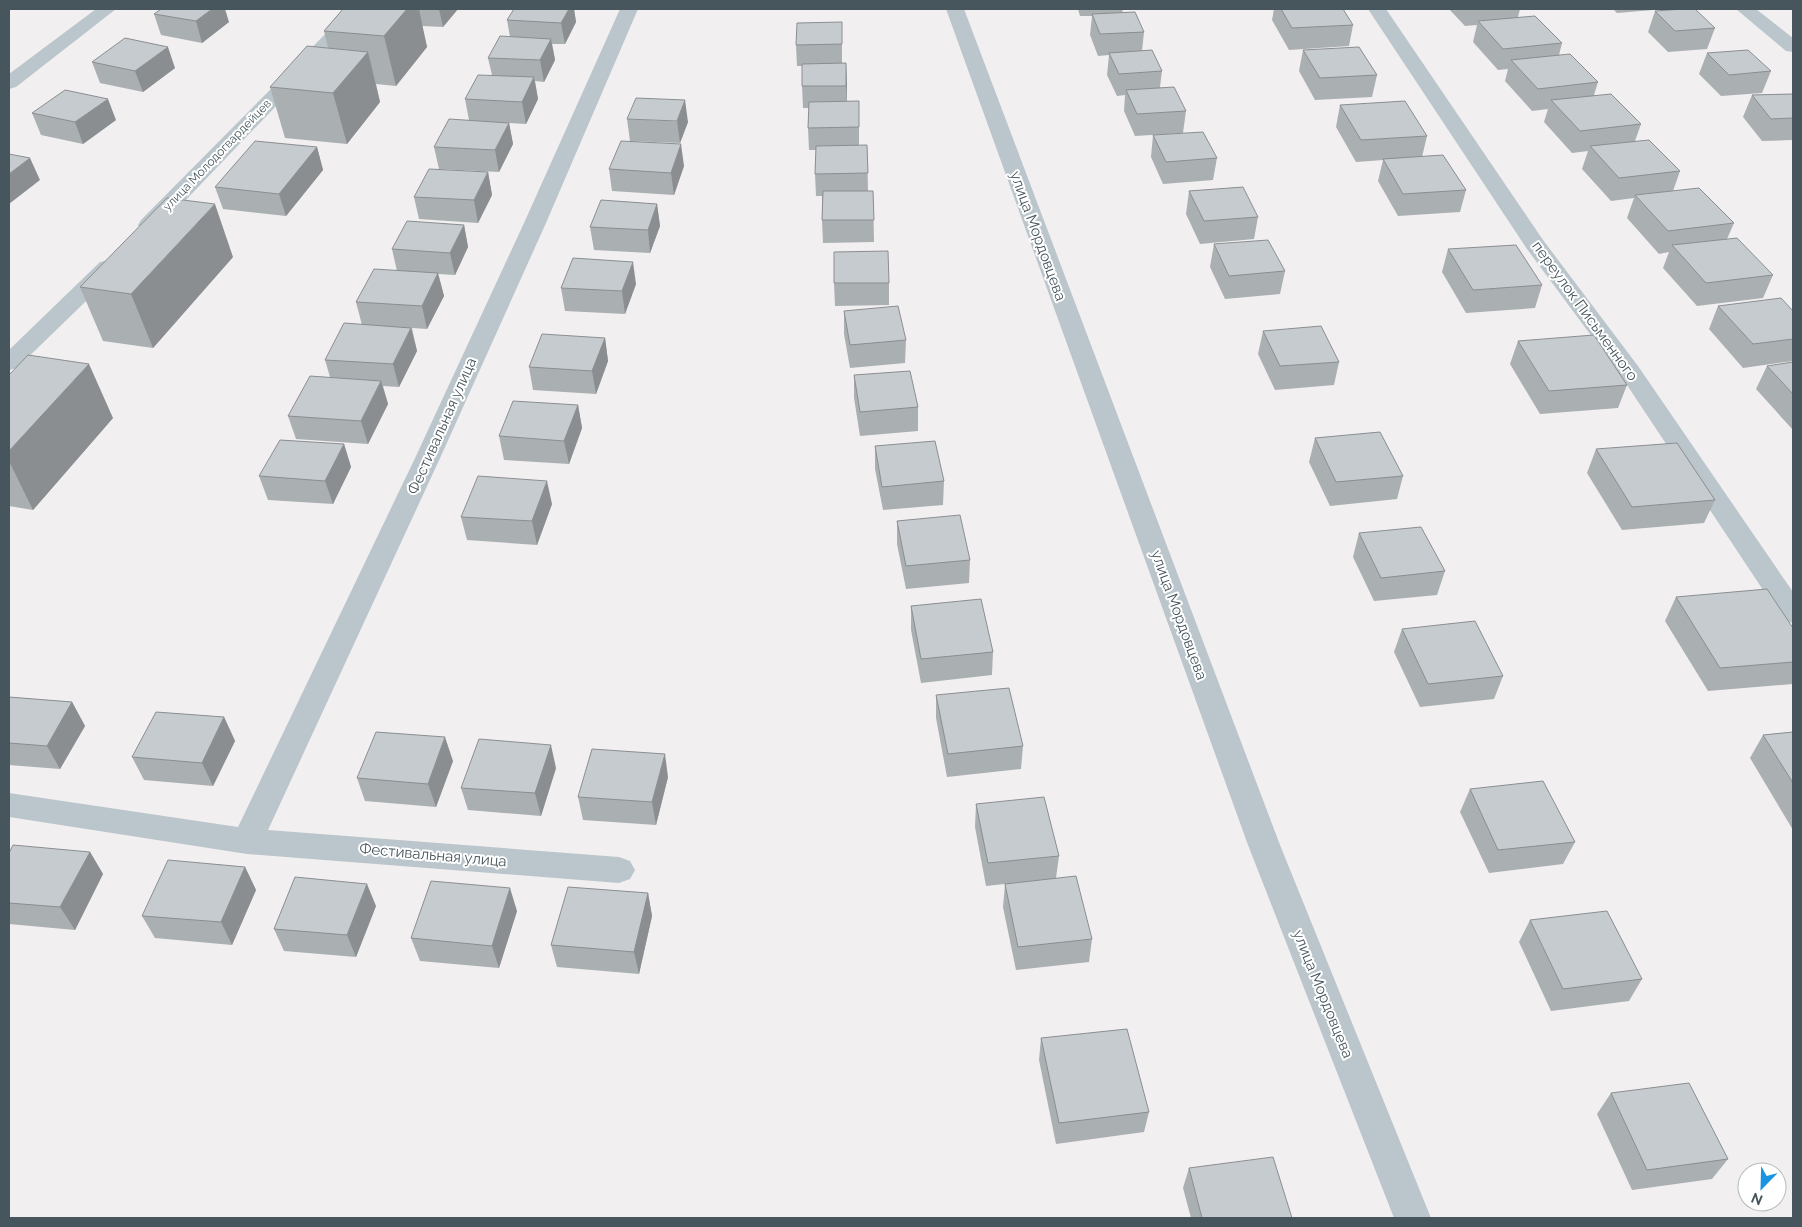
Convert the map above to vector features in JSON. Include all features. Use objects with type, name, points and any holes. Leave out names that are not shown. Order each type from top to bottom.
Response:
[{"type":"street","points":[[9,82],[107,9]]},
{"type":"street","name":"улица Молодогвардейцев","points":[[9,363],[130,245],[360,9]]},
{"type":"street","name":"Фестивальная улица","points":[[247,841],[380,564],[629,9]]},
{"type":"street","name":"улица Мордовцева","points":[[955,9],[1264,845],[1413,1218]]},
{"type":"street","name":"переулок Письменного","points":[[1377,9],[1534,244],[1630,371],[1793,613]]},
{"type":"street","points":[[1745,9],[1793,47]]},
{"type":"street","name":"Фестивальная улица","points":[[9,806],[247,841],[619,870]]},
{"type":"building","points":[[161,9],[212,9],[196,21],[154,14]]},
{"type":"building","points":[[343,9],[407,9],[384,36],[324,31]]},
{"type":"building","points":[[514,9],[569,9],[561,23],[507,20]]},
{"type":"building","points":[[1281,9],[1343,9],[1353,25],[1292,28]]},
{"type":"building","points":[[1695,9],[1715,28],[1675,31],[1655,11]]},
{"type":"building","points":[[1135,12],[1144,32],[1100,34],[1092,14]]},
{"type":"building","points":[[1535,16],[1562,43],[1503,49],[1478,21]]},
{"type":"building","points":[[842,22],[842,44],[796,45],[797,23]]},
{"type":"building","points":[[500,36],[551,39],[540,60],[488,58]]},
{"type":"building","points":[[125,38],[168,47],[135,71],[92,62]]},
{"type":"building","points":[[307,46],[368,52],[333,93],[270,87]]},
{"type":"building","points":[[1359,47],[1377,75],[1320,78],[1303,50]]},
{"type":"building","points":[[1152,50],[1162,71],[1119,74],[1109,53]]},
{"type":"building","points":[[1748,50],[1771,71],[1729,75],[1707,53]]},
{"type":"building","points":[[1570,54],[1598,82],[1538,89],[1511,60]]},
{"type":"building","points":[[846,63],[846,86],[802,86],[802,64]]},
{"type":"building","points":[[478,75],[534,77],[522,102],[465,99]]},
{"type":"building","points":[[1174,87],[1186,111],[1137,114],[1126,90]]},
{"type":"building","points":[[65,90],[108,99],[75,122],[32,113]]},
{"type":"building","points":[[1611,94],[1641,124],[1580,131],[1551,100]]},
{"type":"building","points":[[1793,94],[1793,118],[1771,119],[1752,95]]},
{"type":"building","points":[[636,98],[685,100],[677,121],[627,119]]},
{"type":"building","points":[[859,101],[859,127],[808,128],[809,102]]},
{"type":"building","points":[[1405,101],[1427,136],[1361,140],[1340,105]]},
{"type":"building","points":[[449,119],[509,123],[495,150],[434,147]]},
{"type":"building","points":[[1203,132],[1217,158],[1166,162],[1153,135]]},
{"type":"building","points":[[1649,140],[1680,171],[1619,178],[1590,146]]},
{"type":"building","points":[[255,141],[317,147],[279,194],[215,187]]},
{"type":"building","points":[[621,141],[681,144],[671,173],[609,169]]},
{"type":"building","points":[[867,145],[868,173],[815,174],[816,146]]},
{"type":"building","points":[[9,154],[30,158],[9,174]]},
{"type":"building","points":[[1443,155],[1466,190],[1403,194],[1383,159]]},
{"type":"building","points":[[429,169],[488,172],[474,200],[414,197]]},
{"type":"building","points":[[1243,187],[1258,217],[1204,221],[1189,191]]},
{"type":"building","points":[[1699,188],[1734,223],[1668,231],[1635,195]]},
{"type":"building","points":[[823,191],[873,191],[874,220],[822,220]]},
{"type":"building","points":[[167,198],[215,204],[131,294],[80,287]]},
{"type":"building","points":[[601,200],[657,204],[648,230],[590,227]]},
{"type":"building","points":[[407,221],[464,225],[450,253],[392,249]]},
{"type":"building","points":[[1737,238],[1773,275],[1706,283],[1672,245]]},
{"type":"building","points":[[1268,240],[1285,271],[1229,276],[1214,244]]},
{"type":"building","points":[[1516,245],[1542,285],[1473,290],[1448,249]]},
{"type":"building","points":[[888,251],[889,283],[834,283],[834,252]]},
{"type":"building","points":[[573,258],[633,262],[622,291],[561,288]]},
{"type":"building","points":[[374,269],[438,273],[422,306],[356,302]]},
{"type":"building","points":[[1781,298],[1793,311],[1793,339],[1753,344],[1718,306]]},
{"type":"building","points":[[898,306],[906,340],[850,345],[844,311]]},
{"type":"building","points":[[344,323],[411,328],[393,364],[325,360]]},
{"type":"building","points":[[1321,326],[1339,362],[1280,366],[1263,331]]},
{"type":"building","points":[[542,334],[605,338],[592,371],[529,367]]},
{"type":"building","points":[[1594,335],[1627,385],[1549,391],[1518,341]]},
{"type":"building","points":[[28,355],[89,364],[9,451],[9,375]]},
{"type":"building","points":[[1793,362],[1793,394],[1767,366]]},
{"type":"building","points":[[910,371],[918,407],[860,412],[854,375]]},
{"type":"building","points":[[310,376],[381,381],[361,421],[288,416]]},
{"type":"building","points":[[513,401],[578,405],[564,441],[499,436]]},
{"type":"building","points":[[1380,432],[1403,476],[1336,482],[1315,438]]},
{"type":"building","points":[[280,440],[344,444],[325,481],[259,476]]},
{"type":"building","points":[[935,441],[944,481],[882,487],[875,446]]},
{"type":"building","points":[[1677,443],[1715,500],[1632,507],[1596,449]]},
{"type":"building","points":[[478,476],[547,481],[532,521],[461,517]]},
{"type":"building","points":[[960,515],[970,560],[906,566],[897,521]]},
{"type":"building","points":[[1421,527],[1445,571],[1381,578],[1359,533]]},
{"type":"building","points":[[1767,589],[1793,628],[1793,662],[1720,668],[1676,597]]},
{"type":"building","points":[[981,599],[993,652],[921,659],[911,606]]},
{"type":"building","points":[[1475,621],[1503,676],[1428,684],[1402,629]]},
{"type":"building","points":[[1009,688],[1023,746],[948,754],[936,695]]},
{"type":"building","points":[[9,697],[72,702],[47,746],[9,743]]},
{"type":"building","points":[[156,712],[224,717],[202,763],[132,757]]},
{"type":"building","points":[[376,732],[445,737],[428,784],[357,778]]},
{"type":"building","points":[[1793,732],[1793,783],[1763,735]]},
{"type":"building","points":[[479,739],[551,745],[535,793],[461,788]]},
{"type":"building","points":[[592,749],[665,754],[652,802],[578,797]]},
{"type":"building","points":[[1543,781],[1575,842],[1498,850],[1470,789]]},
{"type":"building","points":[[1044,797],[1059,856],[988,863],[976,804]]},
{"type":"building","points":[[13,845],[90,852],[60,907],[9,903],[9,853]]},
{"type":"building","points":[[168,860],[245,867],[221,922],[142,916]]},
{"type":"building","points":[[1076,876],[1092,939],[1018,947],[1005,884]]},
{"type":"building","points":[[295,877],[367,884],[347,935],[274,929]]},
{"type":"building","points":[[431,881],[510,888],[492,946],[411,938]]},
{"type":"building","points":[[568,887],[648,893],[634,952],[551,945]]},
{"type":"building","points":[[1607,911],[1642,979],[1563,989],[1530,920]]},
{"type":"building","points":[[1127,1029],[1149,1112],[1059,1123],[1041,1038]]},
{"type":"building","points":[[1689,1083],[1728,1159],[1647,1170],[1611,1093]]},
{"type":"building","points":[[1273,1157],[1292,1218],[1202,1218],[1189,1168]]}]
